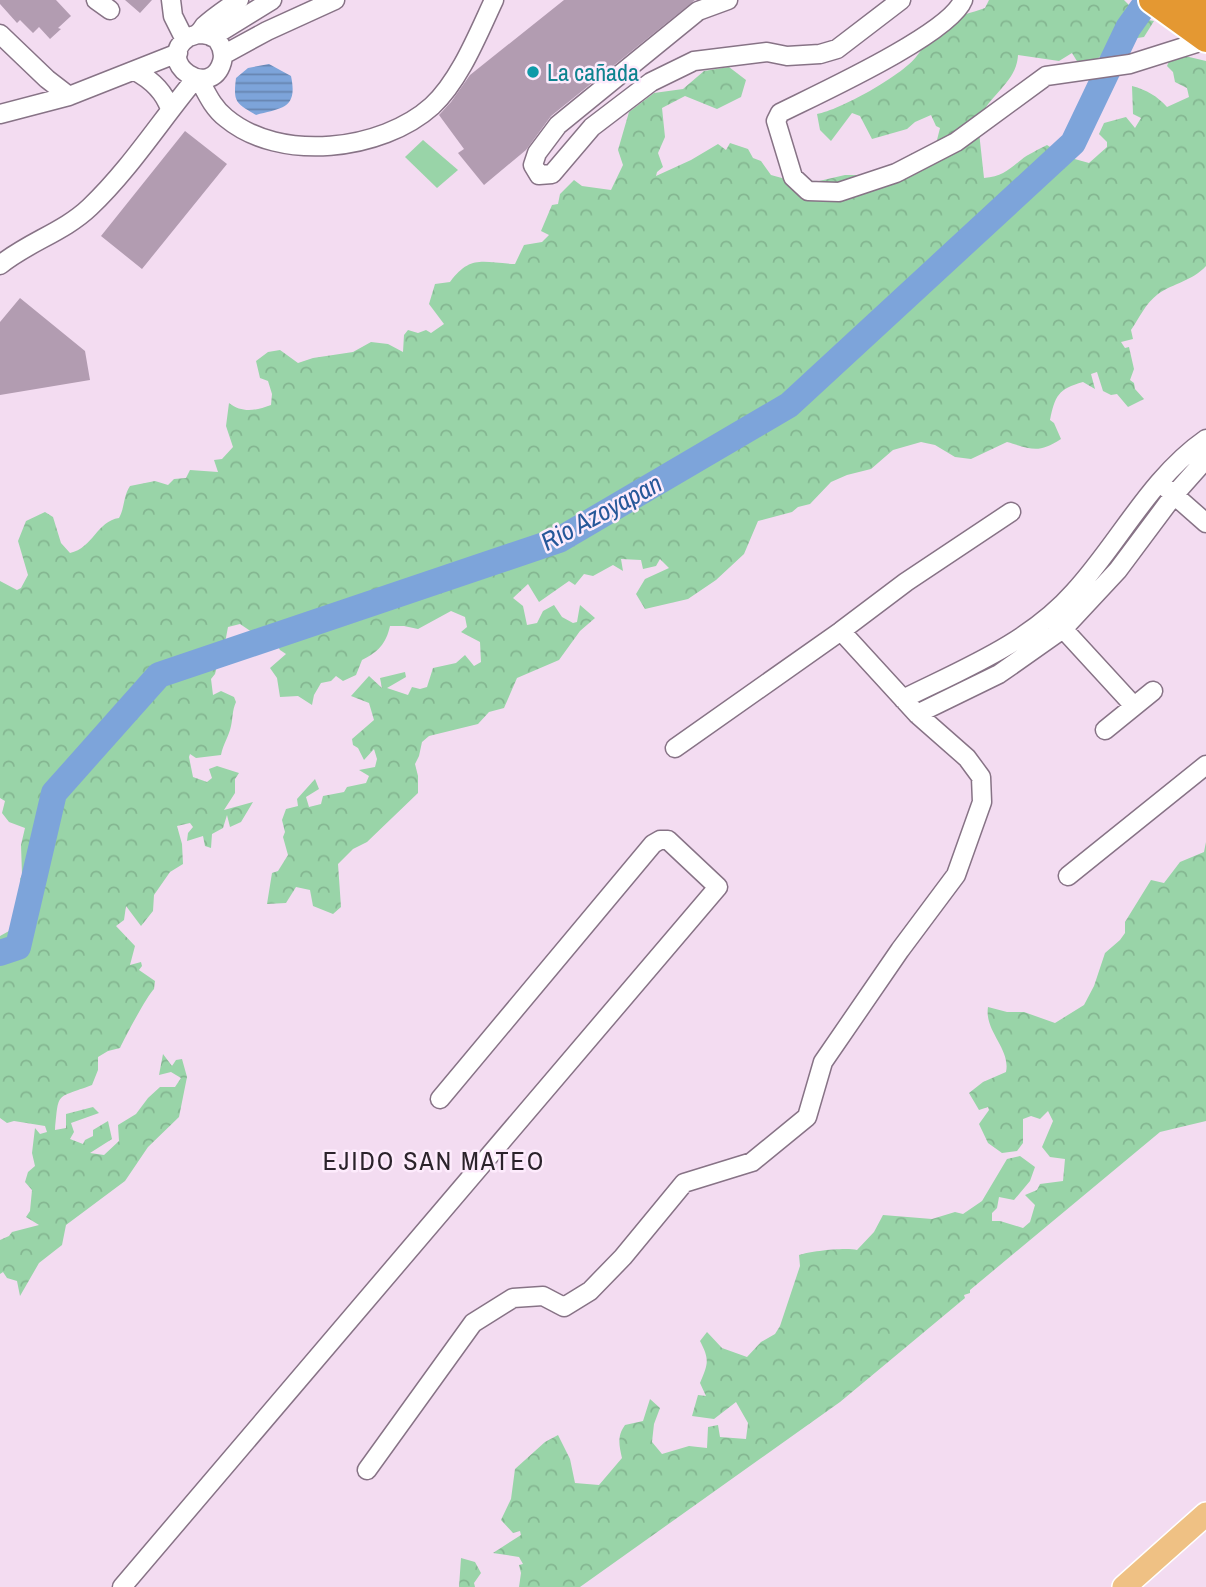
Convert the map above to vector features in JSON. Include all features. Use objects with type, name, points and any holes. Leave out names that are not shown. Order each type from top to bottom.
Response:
[{"type":"highway","points":[[1152,0],[1206,39]]},
{"type":"highway","points":[[1187,0],[1206,14]]},
{"type":"main road","points":[[1124,1587],[1206,1514]]},
{"type":"street","points":[[239,0],[193,41],[180,68],[198,79],[211,102],[227,119],[262,137],[310,147],[347,144],[397,128],[432,106],[467,59],[494,0]]},
{"type":"street","points":[[0,114],[69,96],[135,71],[272,0]]},
{"type":"street","points":[[223,55],[335,0]]},
{"type":"street","points":[[728,0],[698,11],[558,125],[537,153],[533,165],[539,175],[552,174],[592,127],[651,82],[694,61],[766,52],[787,56],[820,54],[837,49],[901,0]]},
{"type":"street","points":[[963,0],[960,9],[920,41],[780,113],[776,121],[786,161],[793,177],[808,191],[839,192],[896,173],[956,142],[1046,76],[1130,64],[1206,39]]},
{"type":"street","points":[[0,265],[34,242],[72,222],[90,207],[198,79],[214,75],[222,63],[222,48],[193,41],[175,5]]},
{"type":"street","points":[[0,34],[69,96]]},
{"type":"street","points":[[135,71],[148,78],[160,90],[170,109]]},
{"type":"street","points":[[903,699],[989,656],[1051,615],[1074,592],[1160,483],[1206,439]]},
{"type":"street","points":[[917,714],[999,674],[1063,629],[1118,570],[1174,495],[1206,459]]},
{"type":"street","points":[[1160,483],[1206,523]]},
{"type":"street","points":[[674,748],[906,582],[1011,512]]},
{"type":"street","points":[[1051,615],[1134,706]]},
{"type":"street","points":[[367,1470],[473,1323],[513,1297],[543,1296],[564,1307],[590,1291],[623,1257],[684,1183],[752,1162],[807,1117],[823,1062],[900,950],[956,875],[982,802],[981,777],[967,758],[917,714],[841,631]]},
{"type":"street","points":[[1104,730],[1153,691]]},
{"type":"street","points":[[1068,877],[1206,765]]},
{"type":"street","points":[[122,1587],[718,887],[668,840],[653,844],[440,1099]]},
{"type":"green space","points":[[989,0],[1124,0],[1130,6],[1131,13],[1137,8],[1143,19],[1154,21],[1144,37],[1131,39],[1126,54],[1110,48],[1083,71],[1072,53],[1059,61],[1018,55],[1011,76],[986,107],[997,113],[979,132],[984,178],[1004,172],[1047,145],[1064,156],[1089,163],[1107,147],[1107,142],[1099,134],[1104,123],[1126,117],[1135,128],[1141,118],[1133,114],[1132,86],[1151,94],[1167,107],[1189,97],[1187,88],[1175,82],[1173,72],[1167,66],[1171,56],[1206,61],[1206,266],[1153,298],[1131,330],[1133,339],[1121,342],[1125,348],[1129,347],[1134,369],[1130,380],[1144,399],[1128,407],[1117,394],[1111,395],[1103,391],[1097,372],[1091,374],[1095,389],[1083,382],[1059,395],[1050,420],[1061,439],[1046,447],[1029,448],[1007,442],[971,459],[955,457],[935,445],[921,442],[893,450],[871,469],[831,482],[810,504],[758,521],[744,554],[716,580],[688,599],[645,609],[636,594],[645,579],[669,568],[660,559],[656,566],[643,569],[641,560],[621,559],[623,571],[613,565],[593,576],[584,574],[575,585],[569,581],[539,602],[528,584],[513,598],[523,606],[527,625],[537,623],[543,611],[554,605],[562,617],[573,623],[577,622],[580,605],[595,618],[580,631],[559,660],[517,678],[504,708],[489,712],[478,724],[429,736],[422,742],[415,764],[418,793],[367,842],[353,849],[338,864],[341,907],[333,914],[313,906],[310,890],[296,887],[286,903],[267,904],[272,873],[278,871],[288,855],[282,820],[286,809],[298,806],[297,799],[315,779],[319,789],[306,797],[309,807],[321,804],[323,796],[344,792],[347,787],[366,783],[369,776],[359,770],[375,767],[377,759],[374,749],[364,760],[358,748],[353,745],[352,739],[374,720],[369,703],[351,696],[369,676],[382,688],[380,678],[405,672],[406,677],[387,688],[408,695],[412,687],[427,687],[433,668],[456,663],[465,655],[474,666],[481,662],[480,642],[461,632],[467,627],[465,617],[451,611],[418,629],[390,626],[384,643],[362,660],[356,675],[343,681],[336,676],[331,681],[321,683],[312,705],[298,696],[280,697],[277,678],[270,668],[286,654],[280,650],[272,636],[258,636],[240,624],[228,627],[224,648],[233,658],[228,665],[217,666],[211,679],[213,695],[221,691],[234,697],[236,702],[230,730],[221,755],[196,758],[190,754],[189,757],[193,777],[207,782],[212,778],[209,769],[217,766],[239,773],[235,779],[235,793],[224,810],[253,802],[241,822],[230,827],[227,815],[223,828],[212,834],[211,848],[205,846],[203,836],[187,841],[188,833],[193,827],[190,823],[177,826],[182,844],[183,864],[170,872],[154,895],[153,911],[141,926],[126,906],[124,920],[116,926],[135,946],[130,965],[141,962],[139,970],[155,981],[154,989],[120,1048],[98,1057],[98,1070],[92,1085],[61,1098],[55,1130],[66,1128],[66,1114],[93,1107],[99,1113],[71,1123],[74,1132],[70,1139],[83,1144],[93,1136],[93,1130],[108,1121],[112,1139],[90,1153],[104,1155],[119,1141],[118,1125],[136,1114],[160,1087],[175,1087],[181,1078],[171,1072],[159,1075],[163,1054],[172,1066],[176,1060],[182,1059],[187,1077],[179,1117],[148,1147],[125,1181],[66,1225],[62,1245],[39,1263],[20,1296],[17,1281],[7,1278],[3,1272],[0,1274],[0,1240],[12,1232],[39,1225],[26,1217],[30,1211],[32,1190],[25,1182],[28,1172],[35,1166],[32,1153],[35,1128],[40,1134],[47,1132],[45,1126],[14,1121],[7,1123],[0,1118],[0,936],[18,926],[17,913],[29,926],[30,901],[18,898],[22,885],[21,845],[25,828],[9,822],[2,813],[5,801],[0,798],[0,581],[17,590],[28,575],[18,541],[26,521],[45,512],[53,517],[61,543],[70,553],[84,546],[105,524],[119,518],[130,486],[155,481],[168,485],[174,479],[186,478],[190,470],[218,472],[214,460],[222,459],[233,447],[226,426],[229,403],[249,410],[271,405],[272,394],[268,381],[260,378],[256,361],[268,352],[280,350],[298,363],[353,352],[371,342],[388,344],[403,352],[404,335],[408,330],[418,333],[426,330],[431,333],[444,324],[429,304],[435,284],[450,282],[465,267],[478,262],[515,264],[524,245],[542,242],[549,235],[541,231],[552,205],[558,204],[560,194],[574,180],[582,186],[611,190],[623,165],[618,150],[629,112],[654,93],[683,89],[704,71],[729,67],[746,80],[741,97],[717,109],[685,96],[662,108],[665,137],[658,153],[663,167],[656,176],[718,144],[726,150],[730,143],[748,149],[753,158],[761,161],[771,175],[789,180],[819,181],[845,175],[863,175],[899,162],[912,153],[920,159],[936,144],[940,128],[936,126],[931,115],[907,129],[872,139],[860,116],[852,113],[831,141],[820,130],[817,114],[840,106],[884,82],[908,65],[944,23],[985,8]]},
{"type":"green space","points":[[423,140],[458,170],[437,188],[405,157]]},
{"type":"green space","points":[[1206,842],[1206,1121],[1160,1132],[840,1402],[580,1587],[519,1587],[519,1565],[523,1564],[519,1557],[493,1553],[521,1535],[520,1531],[513,1533],[501,1520],[511,1499],[515,1469],[545,1442],[558,1435],[570,1459],[575,1483],[599,1485],[622,1458],[619,1441],[622,1429],[625,1425],[643,1421],[650,1399],[660,1408],[654,1424],[652,1442],[662,1454],[689,1446],[707,1448],[708,1427],[718,1425],[720,1437],[746,1439],[748,1423],[736,1402],[714,1419],[692,1416],[698,1395],[706,1396],[700,1383],[707,1358],[700,1341],[707,1332],[722,1348],[747,1357],[761,1342],[775,1334],[800,1266],[799,1255],[828,1250],[857,1250],[874,1232],[883,1215],[932,1219],[955,1212],[963,1214],[982,1201],[1007,1159],[1020,1156],[1035,1167],[1030,1181],[1014,1200],[999,1197],[997,1208],[992,1213],[992,1221],[1023,1228],[1030,1222],[1035,1205],[1025,1195],[1037,1190],[1040,1184],[1063,1181],[1065,1159],[1050,1157],[1042,1147],[1053,1121],[1048,1111],[1040,1119],[1031,1116],[1023,1119],[1023,1143],[1017,1151],[1002,1153],[988,1143],[979,1124],[989,1110],[988,1107],[979,1110],[969,1093],[983,1082],[1006,1072],[1005,1056],[990,1024],[988,1007],[1007,1012],[1024,1012],[1055,1023],[1084,1005],[1094,986],[1105,953],[1125,933],[1125,922],[1151,880],[1164,883],[1180,862],[1204,852]]},
{"type":"green space","points":[[461,1558],[475,1562],[481,1573],[474,1583],[475,1587],[459,1587]]},
{"type":"water","points":[[269,64],[291,76],[292,95],[286,105],[256,115],[237,101],[236,78],[248,68]]},
{"type":"building","points":[[0,0],[56,0],[71,16],[50,39],[39,27],[33,33],[20,20],[17,23],[0,4]]},
{"type":"building","points":[[125,0],[152,0],[140,13]]},
{"type":"building","name":"La cañada","points":[[564,0],[695,0],[551,116],[526,150],[484,185],[458,153],[464,149],[439,115],[470,75]]},
{"type":"building","points":[[185,131],[227,164],[142,269],[101,236]]},
{"type":"building","points":[[20,298],[85,351],[90,380],[0,395],[0,322]]},
{"type":"waterway","name":"Rio Azoyapan","points":[[0,953],[18,947],[54,793],[159,675],[559,540],[789,405],[1073,143],[1128,28],[1148,0]]},
{"type":"place","name":"La cañada","points":[[533,72]]},
{"type":"district","name":"EJIDO SAN MATEO","points":[[434,1160]]}]
